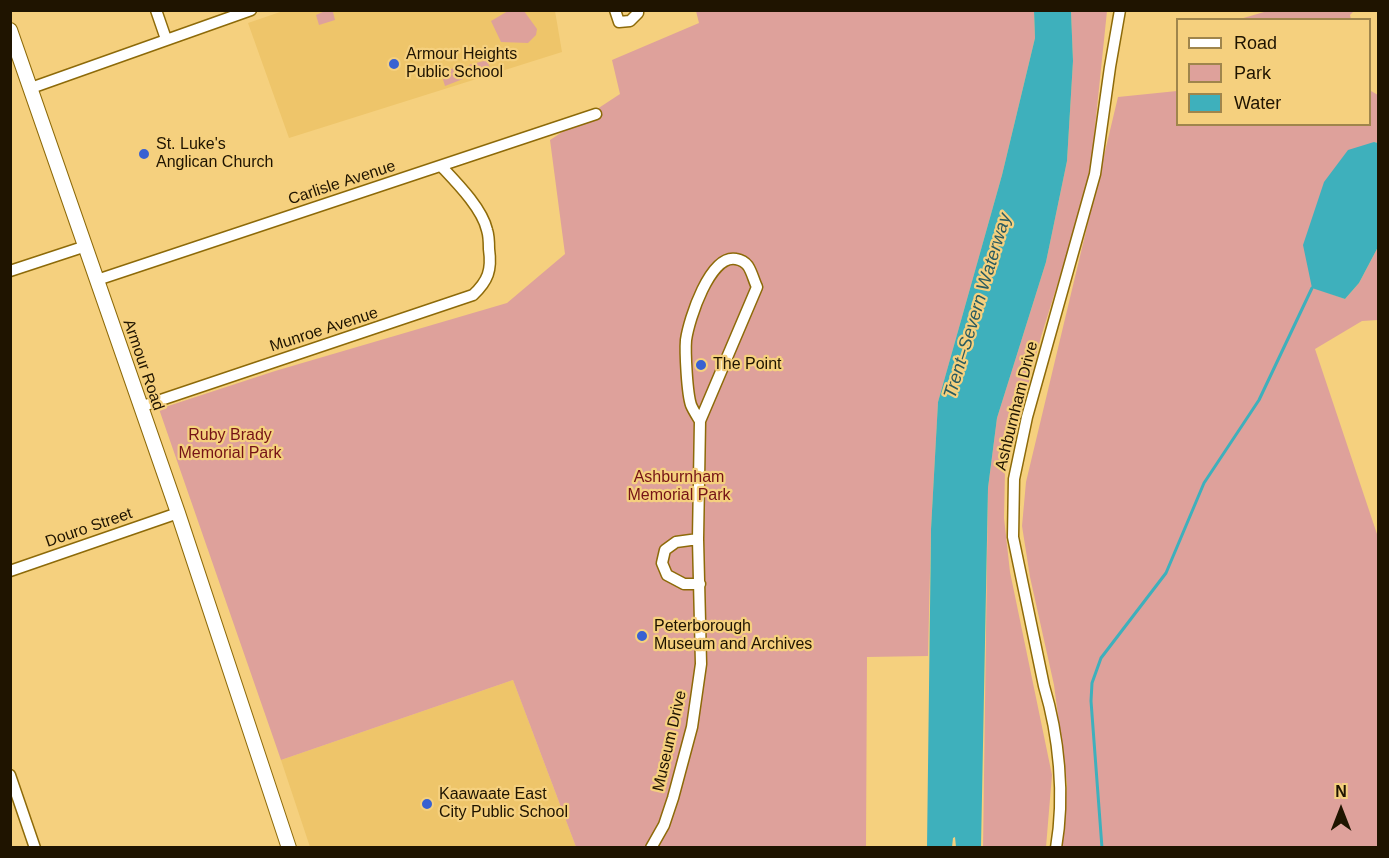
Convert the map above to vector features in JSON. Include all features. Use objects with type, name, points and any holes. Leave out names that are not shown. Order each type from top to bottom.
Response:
[{"type":"main road","name":"Armour Road","points":[[10,30],[178,513],[289,848]]},
{"type":"street","points":[[156,10],[166,39]]},
{"type":"street","points":[[31,88],[251,10]]},
{"type":"street","points":[[615,10],[619,22],[630,21],[638,10]]},
{"type":"street","name":"Ashburnham Drive","points":[[1056,848],[1059,826],[1056,747],[1013,537],[1014,479],[1027,417],[1095,174],[1120,10]]},
{"type":"street","name":"Carlisle Avenue","points":[[97,280],[596,114]]},
{"type":"street","name":"Munroe Avenue","points":[[140,407],[473,295],[488,278],[490,255],[487,228],[471,199],[441,166]]},
{"type":"street","points":[[10,271],[86,246]]},
{"type":"street","name":"Museum Drive","points":[[651,848],[664,825],[692,727],[701,664],[698,539],[699,421],[757,287],[750,268],[743,261],[731,258],[722,262],[715,269],[690,320],[686,343],[687,371],[691,404],[699,421]]},
{"type":"street","name":"Douro Street","points":[[10,571],[178,513]]},
{"type":"street","points":[[698,539],[676,542],[665,550],[662,563],[667,575],[684,584],[700,584]]},
{"type":"street","points":[[10,775],[35,848]]},
{"type":"shaded area","name":"Armour Heights Public School","points":[[286,10],[555,11],[562,52],[289,138],[248,23]]},
{"type":"shaded area","name":"Kaawaate East City Public School","points":[[513,680],[576,847],[310,847],[281,760]]},
{"type":"green space","points":[[1271,10],[1354,10],[1350,15],[1351,18],[1243,18]]},
{"type":"green space","points":[[325,11],[333,12],[335,20],[319,25],[316,15]]},
{"type":"green space","points":[[508,11],[524,11],[537,29],[536,35],[528,43],[501,42],[491,21]]},
{"type":"green space","name":"Ashburnham Memorial Park","points":[[696,11],[1034,11],[1035,38],[1002,175],[938,402],[931,529],[928,656],[867,657],[866,847],[576,847],[513,680],[281,760],[159,409],[275,371],[507,303],[565,254],[550,140],[620,94],[612,60],[699,23]]},
{"type":"green space","points":[[1071,11],[1107,11],[1091,166],[1005,471],[1004,518],[1010,572],[1052,775],[1046,847],[983,848],[988,488],[997,418],[1046,262],[1067,161],[1073,61]]},
{"type":"green space","points":[[487,60],[491,71],[472,77],[469,65]]},
{"type":"green space","points":[[459,66],[463,79],[445,86],[441,73]]},
{"type":"green space","points":[[1176,91],[1176,126],[1371,126],[1371,91],[1378,95],[1378,143],[1374,142],[1312,287],[1345,299],[1359,283],[1378,247],[1378,320],[1362,321],[1315,349],[1378,537],[1378,847],[1061,848],[1067,784],[1054,685],[1030,577],[1022,526],[1026,482],[1118,97]]},
{"type":"water","name":"Trent–Severn Waterway","points":[[1034,11],[1071,11],[1073,61],[1067,161],[1046,262],[997,418],[988,488],[981,847],[956,847],[955,837],[952,847],[927,847],[931,529],[938,402],[1002,175],[1035,38]]},
{"type":"water","points":[[1374,142],[1378,143],[1378,247],[1359,283],[1345,299],[1312,288],[1303,245],[1324,182],[1348,150]]},
{"type":"waterway","points":[[1102,848],[1091,701],[1092,683],[1101,658],[1166,573],[1204,483],[1259,400],[1312,288]]},
{"type":"place","name":"Armour Heights Public School","points":[[394,64]]},
{"type":"place","name":"St. Luke's Anglican Church","points":[[144,154]]},
{"type":"place","name":"The Point","points":[[701,365]]},
{"type":"place","name":"Peterborough Museum and Archives","points":[[642,636]]},
{"type":"place","name":"Kaawaate East City Public School","points":[[427,804]]},
{"type":"park label","name":"Ruby Brady Memorial Park","points":[[230,445]]}]
